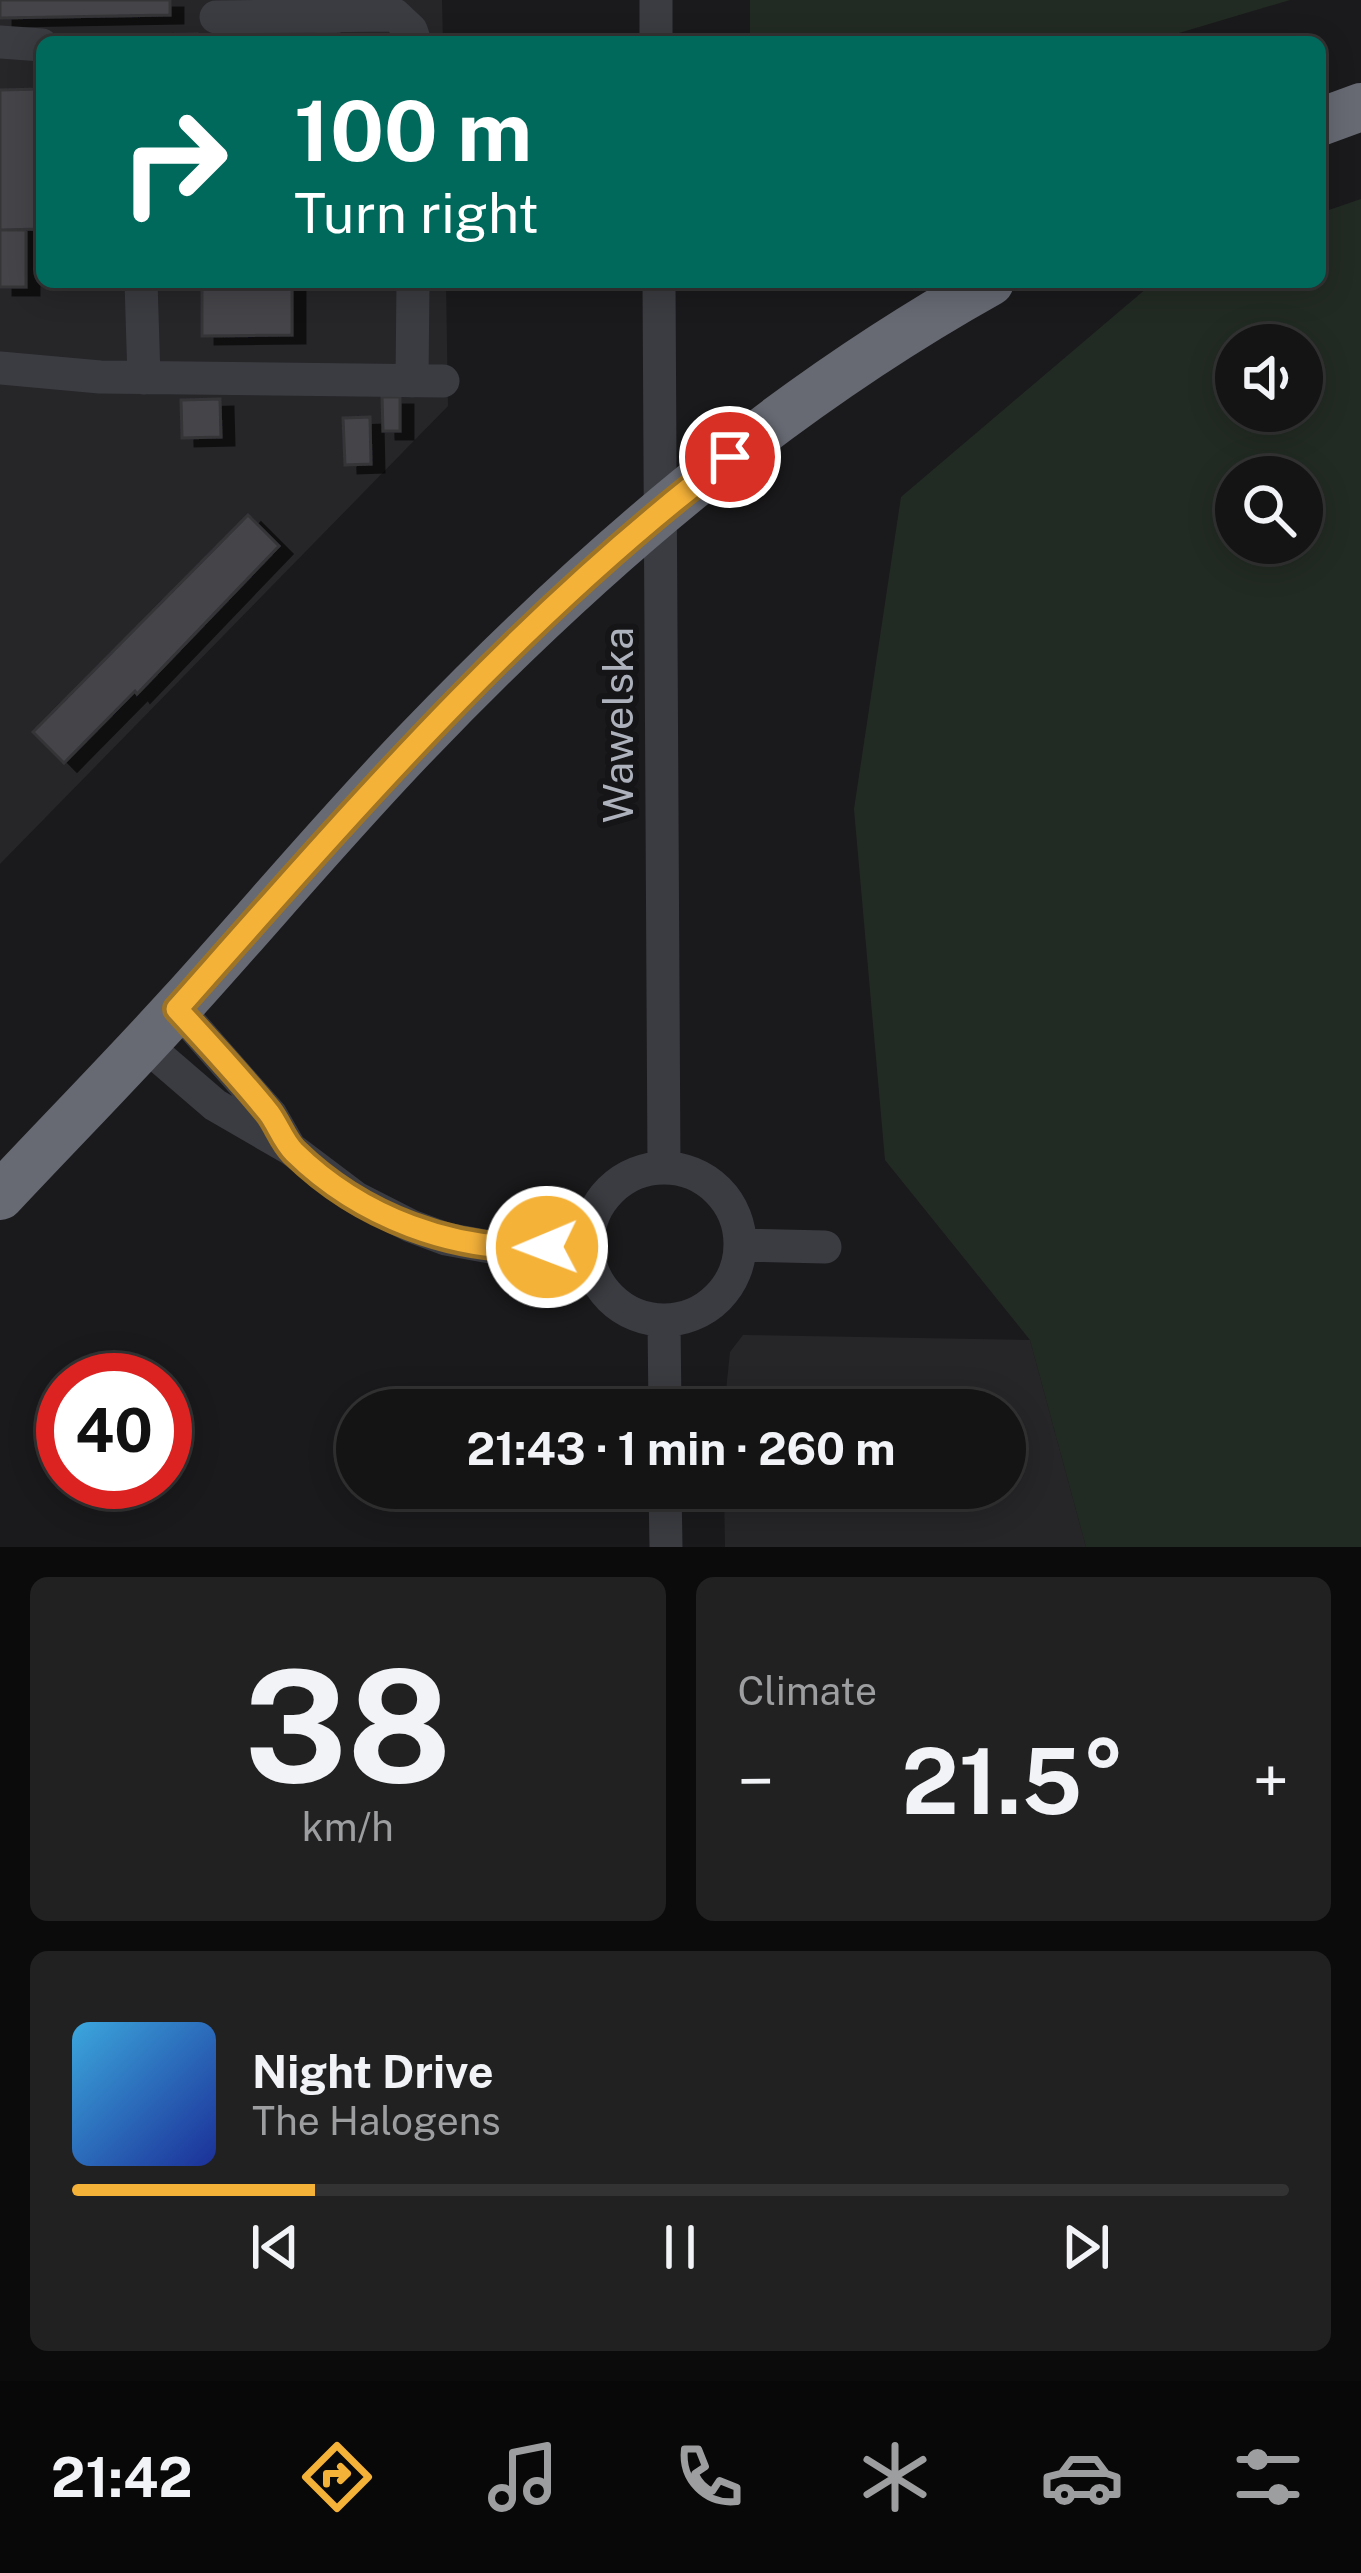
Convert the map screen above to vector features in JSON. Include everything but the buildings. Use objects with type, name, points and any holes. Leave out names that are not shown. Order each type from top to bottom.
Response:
[{"type":"highway","points":[[1326,120],[1361,107]]},
{"type":"highway","points":[[0,1196],[177,1009],[415,743],[556,604],[694,484],[766,429],[980,288]]},
{"type":"street","points":[[656,0],[656,36]]},
{"type":"street","points":[[216,17],[394,15],[413,36]]},
{"type":"street","points":[[0,42],[36,45]]},
{"type":"street","points":[[141,288],[144,378]]},
{"type":"street","points":[[0,368],[144,378],[427,381],[414,288]]},
{"type":"street","name":"Wawelska","points":[[659,288],[664,1168]]},
{"type":"street","points":[[177,1009],[271,1115],[291,1149]]},
{"type":"street","points":[[143,1043],[215,1106],[291,1149],[356,1198],[446,1239],[507,1250],[587,1244]]},
{"type":"street","points":[[664,1168],[684,1171],[718,1191],[730,1206],[740,1245],[738,1264],[718,1299],[702,1311],[664,1321],[644,1318],[610,1298],[597,1282],[587,1244],[598,1206],[610,1190],[626,1178],[664,1168]]},
{"type":"street","points":[[740,1245],[824,1247]]},
{"type":"street","points":[[664,1321],[665,1389]]},
{"type":"street","points":[[665,1509],[666,1547]]},
{"type":"shaded area","points":[[0,0],[442,0],[443,36],[36,36],[36,288],[446,288],[448,406],[0,864]]},
{"type":"shaded area","points":[[750,0],[1290,0],[1175,36],[750,36]]},
{"type":"shaded area","points":[[1361,199],[1361,1547],[1086,1547],[1030,1340],[885,1160],[854,809],[901,497],[1147,288],[1326,288],[1326,211]]},
{"type":"shaded area","points":[[743,1335],[1030,1340],[1086,1547],[725,1547],[724,1509],[1026,1509],[1026,1389],[726,1389],[730,1352]]},
{"type":"route","points":[[547,1247],[507,1250],[446,1239],[356,1198],[291,1149],[271,1115],[177,1009],[415,743],[474,684],[635,533],[730,457]]}]
